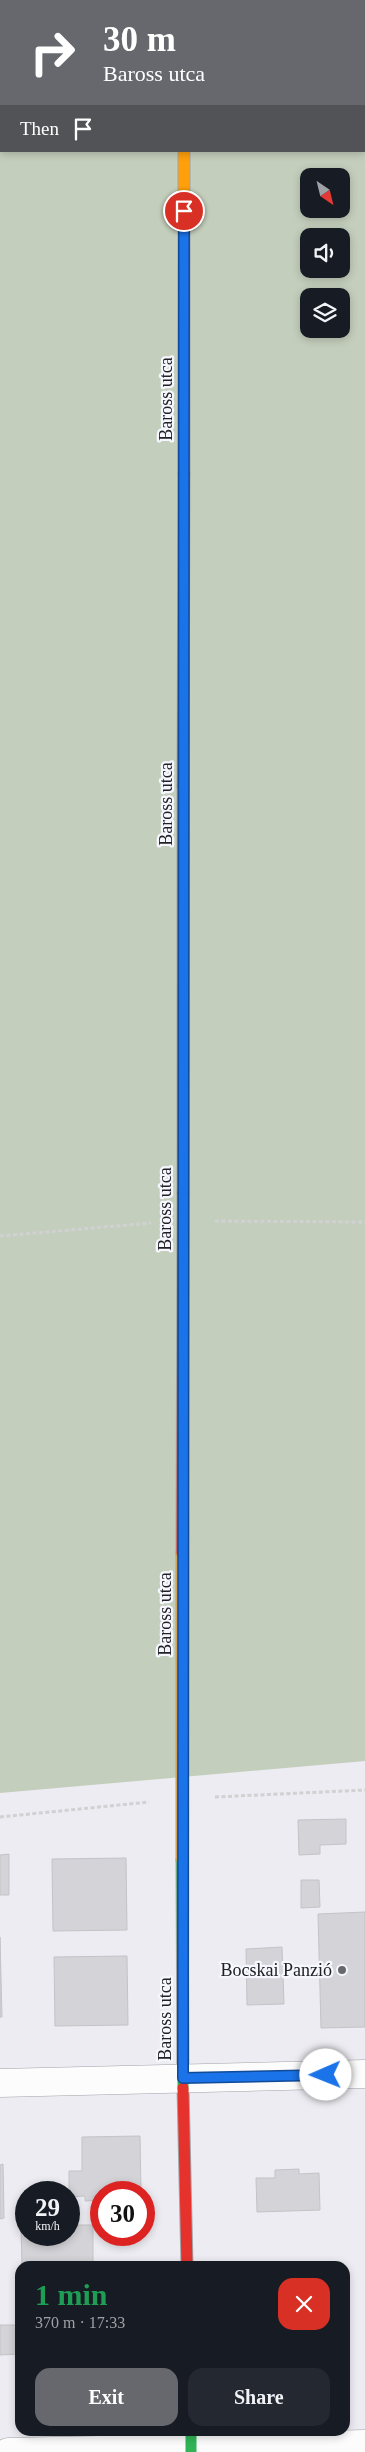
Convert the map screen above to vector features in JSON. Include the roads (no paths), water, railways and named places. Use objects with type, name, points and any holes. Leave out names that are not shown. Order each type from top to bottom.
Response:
[{"type":"street","name":"Baross utca","points":[[184,152],[182,1799],[183,2078],[187,2261]]},
{"type":"street","points":[[0,2083],[365,2074]]},
{"type":"street","points":[[8,2452],[191,2444],[365,2444]]},
{"type":"place","name":"Bocskai Panzió","points":[[342,1970]]}]
